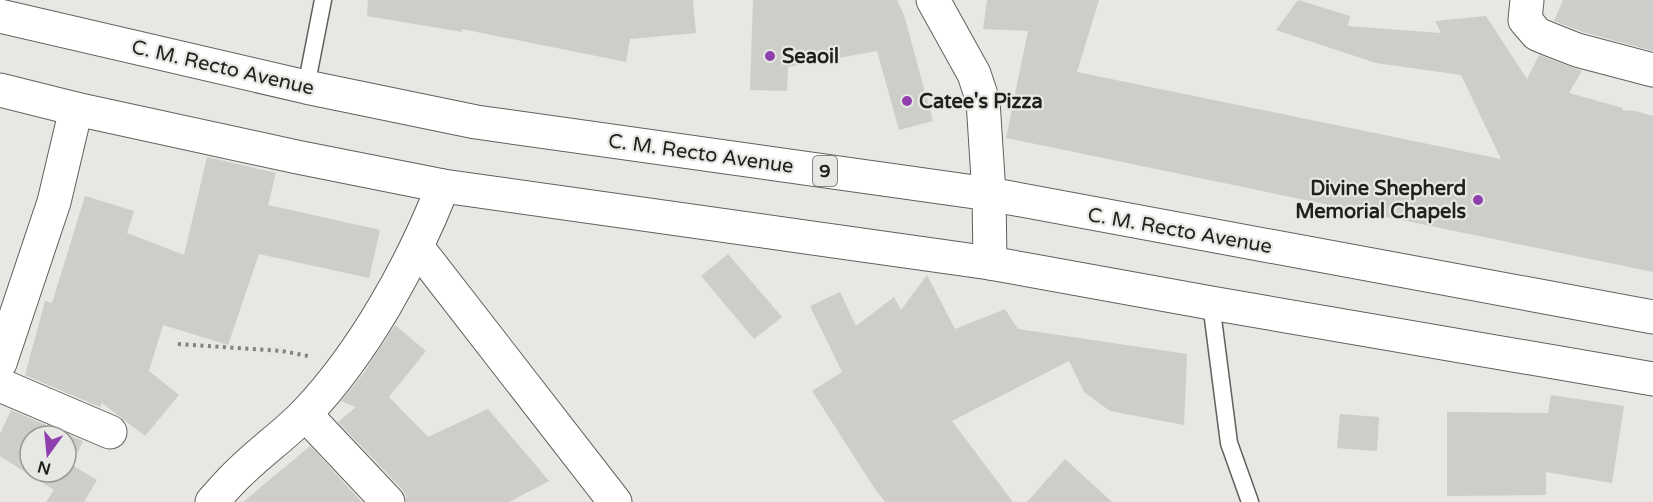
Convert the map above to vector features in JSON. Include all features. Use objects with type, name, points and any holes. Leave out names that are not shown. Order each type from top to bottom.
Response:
[{"type":"main road","points":[[933,0],[974,74],[983,101],[989,194],[990,263]]},
{"type":"main road","points":[[1527,0],[1525,20],[1537,34],[1578,50],[1653,70]]},
{"type":"main road","name":"C. M. Recto Avenue","points":[[0,16],[306,87],[476,122],[989,194],[1653,317]]},
{"type":"main road","points":[[0,90],[297,158],[442,186],[990,263],[1653,379]]},
{"type":"main road","points":[[0,363],[54,202],[76,109]]},
{"type":"main road","points":[[212,502],[241,471],[305,414],[347,364],[380,314],[417,247],[442,186]]},
{"type":"main road","points":[[417,247],[615,502]]},
{"type":"main road","points":[[0,385],[110,432]]},
{"type":"main road","points":[[305,414],[388,502]]},
{"type":"lane","points":[[306,87],[323,0]]},
{"type":"lane","points":[[1211,303],[1229,443],[1250,502]]},
{"type":"path","points":[[178,344],[282,351],[347,364]]},
{"type":"building","points":[[368,0],[693,0],[696,33],[630,39],[626,62],[462,29],[462,32],[367,16]]},
{"type":"building","points":[[753,0],[897,0],[904,15],[933,121],[899,130],[877,51],[788,67],[787,91],[750,90]]},
{"type":"building","points":[[987,0],[1099,0],[1077,72],[1501,159],[1461,75],[1376,63],[1276,30],[1298,0],[1350,16],[1348,26],[1441,33],[1435,21],[1486,16],[1527,79],[1539,55],[1582,71],[1569,93],[1623,108],[1622,110],[1653,116],[1653,272],[1006,138],[1028,31],[983,29]]},
{"type":"building","points":[[1563,0],[1653,0],[1653,51],[1583,32],[1554,21]]},
{"type":"building","points":[[207,157],[276,173],[268,205],[380,230],[369,278],[259,254],[228,345],[163,325],[149,371],[179,395],[145,436],[102,403],[100,407],[25,375],[45,301],[52,303],[85,196],[134,211],[127,233],[184,255]]},
{"type":"building","points":[[728,254],[782,317],[754,339],[701,276]]},
{"type":"building","points":[[927,275],[955,329],[1005,309],[1018,329],[1187,354],[1184,425],[1110,411],[1084,392],[1069,361],[952,421],[1013,502],[885,502],[812,391],[842,372],[810,306],[840,292],[856,326],[894,297],[901,310]]},
{"type":"building","points":[[395,325],[426,351],[389,397],[428,437],[488,409],[549,481],[509,502],[406,502],[402,489],[338,422],[356,407],[341,401],[363,374]]},
{"type":"building","points":[[1551,395],[1624,406],[1612,483],[1546,472],[1546,495],[1447,496],[1447,412],[1548,413]]},
{"type":"building","points":[[11,410],[44,424],[18,424],[18,467],[0,456],[0,434]]},
{"type":"building","points":[[1340,414],[1379,417],[1377,451],[1337,448]]},
{"type":"building","points":[[78,439],[83,441],[78,452]]},
{"type":"building","points":[[310,446],[362,502],[243,502]]},
{"type":"building","points":[[1065,459],[1112,502],[1027,502]]},
{"type":"building","points":[[78,469],[97,480],[84,502],[46,502],[54,490],[44,484],[78,484]]},
{"type":"place","name":"Seaoil","points":[[770,56]]},
{"type":"place","name":"Catee's Pizza","points":[[907,101]]},
{"type":"place","name":"Divine Shepherd Memorial Chapels","points":[[1478,200]]}]
